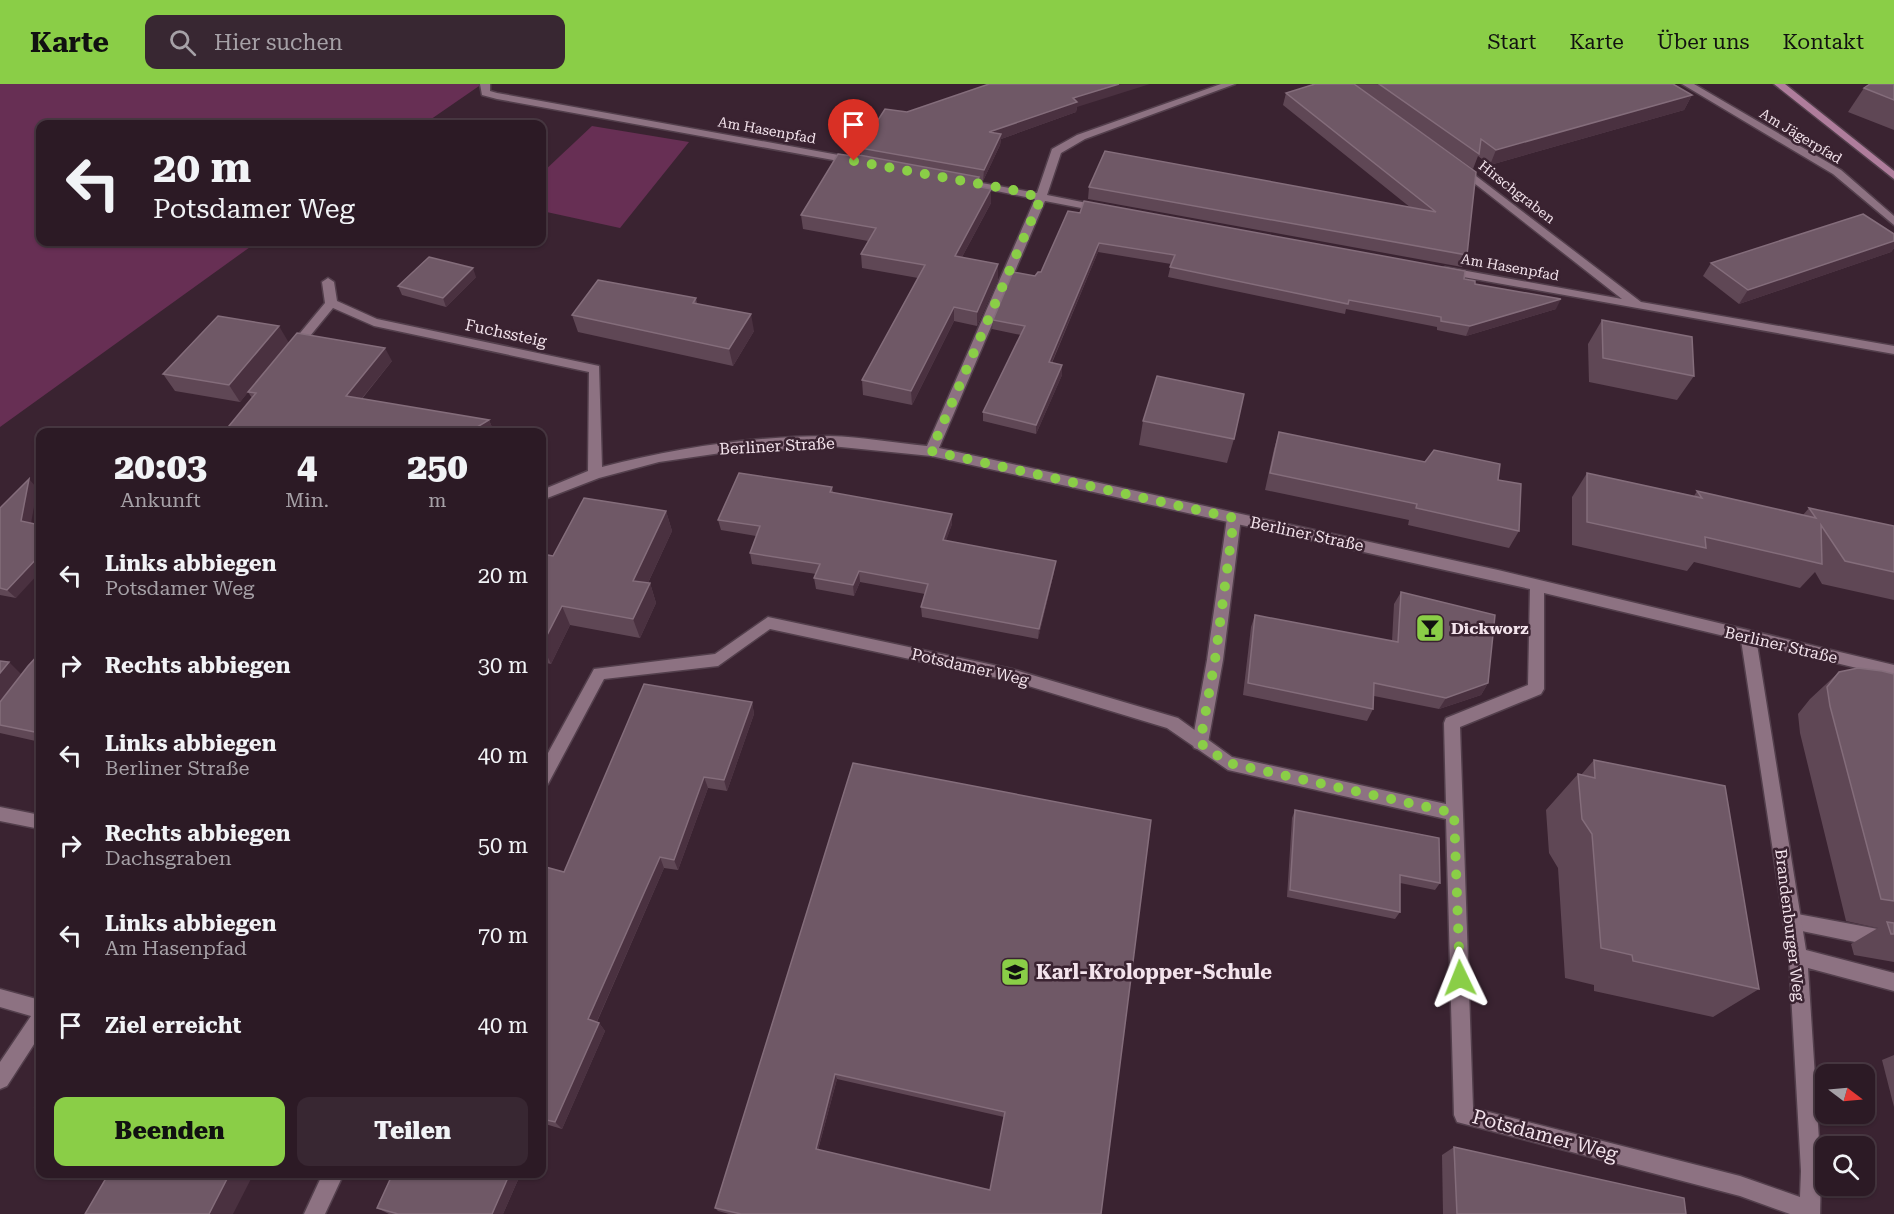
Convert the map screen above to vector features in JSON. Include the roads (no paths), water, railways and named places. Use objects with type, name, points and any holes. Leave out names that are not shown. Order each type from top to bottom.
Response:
[{"type":"main road","points":[[1777,84],[1894,176]]},
{"type":"street","points":[[931,451],[1041,198],[1056,151],[1069,142],[1230,84]]},
{"type":"street","name":"Am Jägerpfad","points":[[1687,84],[1837,172],[1894,222]]},
{"type":"street","name":"Am Hasenpfad","points":[[485,88],[872,165]]},
{"type":"street","name":"Hirschgraben","points":[[1451,160],[1640,306]]},
{"type":"street","points":[[942,177],[1110,210]]},
{"type":"street","name":"Am Hasenpfad","points":[[1434,269],[1894,350]]},
{"type":"street","points":[[285,358],[331,303],[328,282]]},
{"type":"street","name":"Fuchssteig","points":[[331,303],[374,322],[595,369],[595,474]]},
{"type":"street","name":"Berliner Straße","points":[[546,493],[595,474],[659,457],[721,448],[831,441],[931,451],[1537,586],[1894,671]]},
{"type":"street","points":[[1200,743],[1215,660],[1234,518]]},
{"type":"street","name":"Potsdamer Weg","points":[[1537,586],[1536,689],[1452,723],[1464,1115],[1740,1186],[1810,1212]]},
{"type":"street","name":"Potsdamer Weg","points":[[546,772],[599,673],[718,660],[768,623],[1012,675],[1172,723],[1228,763],[1454,813]]},
{"type":"street","name":"Brandenburger Weg","points":[[1748,638],[1798,957],[1811,1172],[1810,1212]]},
{"type":"street","points":[[0,814],[36,821]]},
{"type":"street","points":[[1792,921],[1894,941]]},
{"type":"street","points":[[1798,957],[1894,982]]},
{"type":"street","points":[[0,998],[36,1008]]},
{"type":"street","points":[[0,1079],[36,1025]]},
{"type":"street","points":[[314,1214],[332,1178]]},
{"type":"place","name":"Dickworz","points":[[1430,628]]},
{"type":"place","name":"Karl-Krolopper-Schule","points":[[1015,972]]}]
